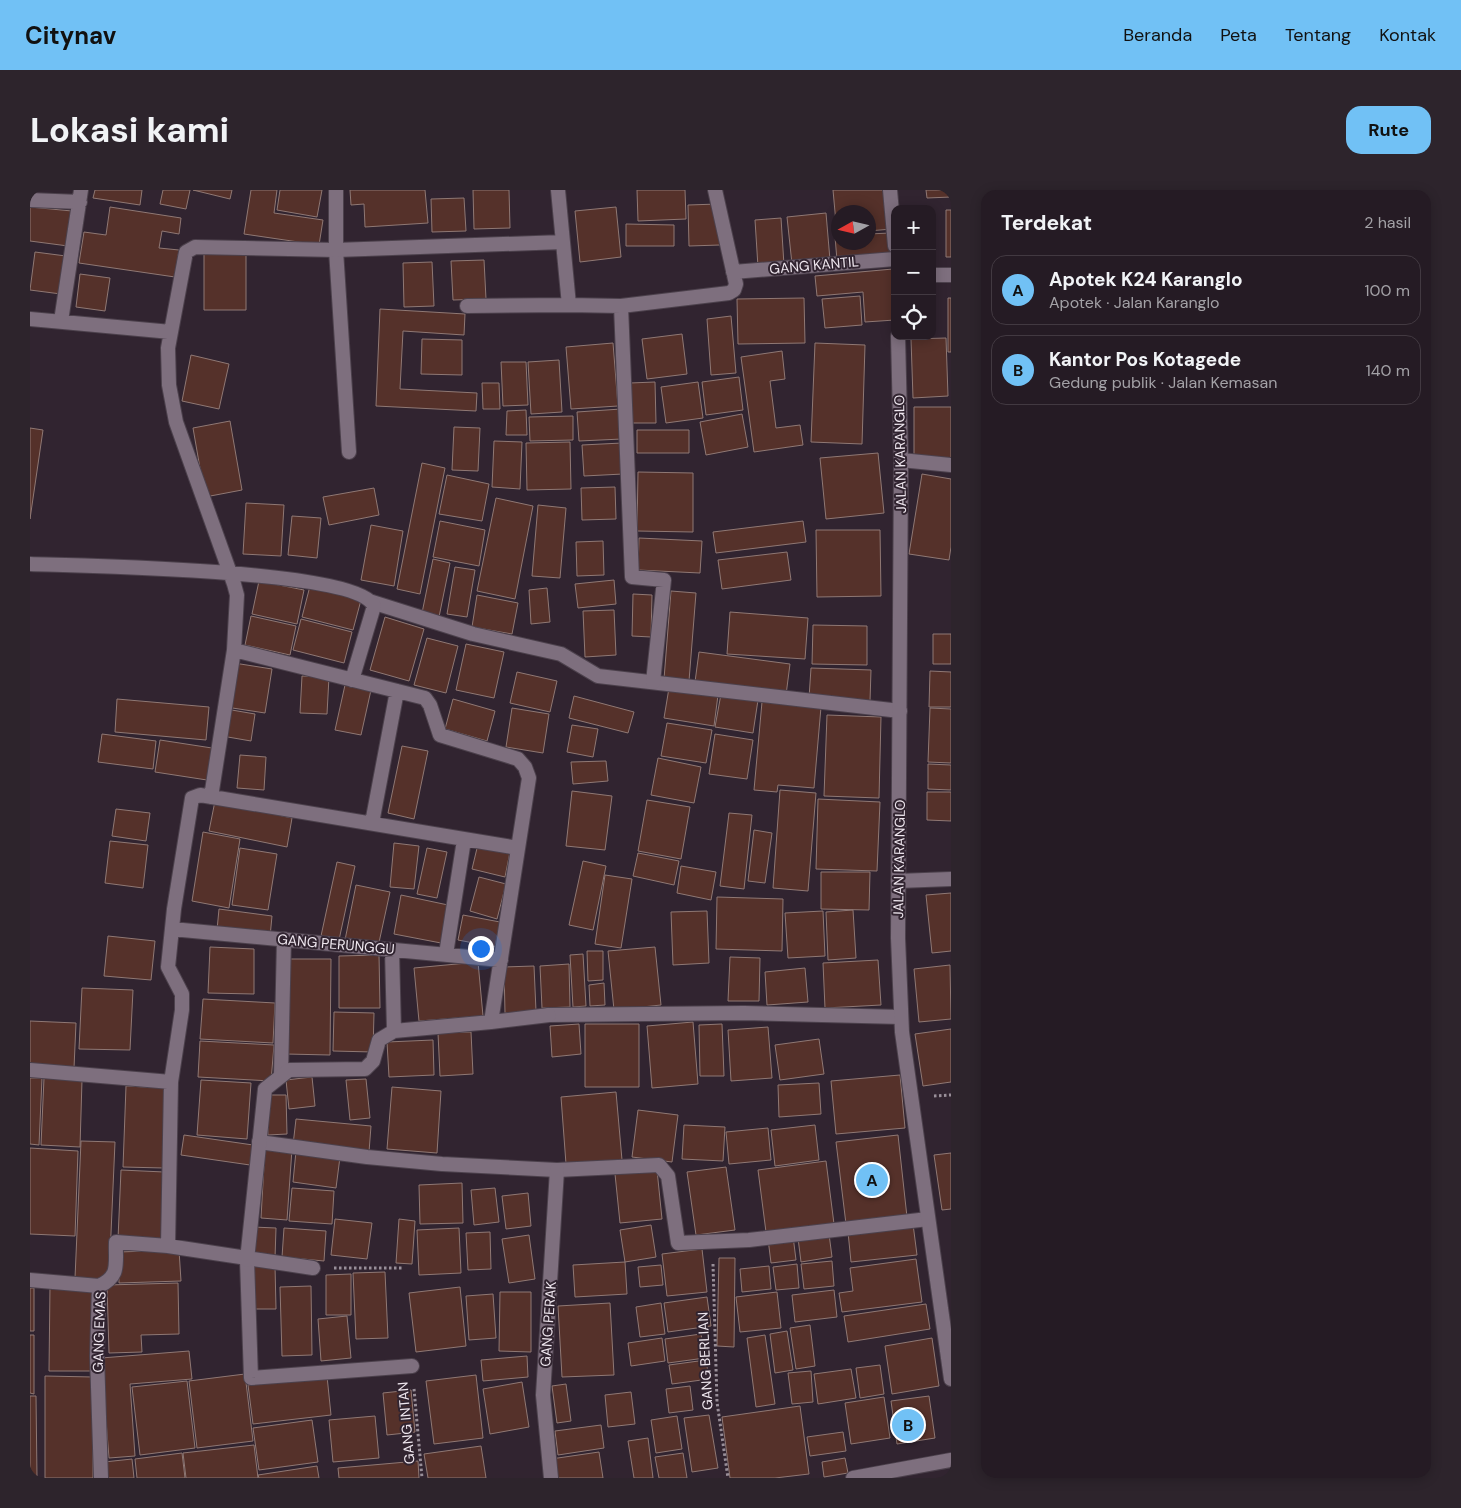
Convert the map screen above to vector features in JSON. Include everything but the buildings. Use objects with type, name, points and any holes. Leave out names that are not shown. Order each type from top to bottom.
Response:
[{"type":"street","points":[[336,190],[336,250],[349,452]]},
{"type":"street","points":[[558,190],[569,305]]},
{"type":"street","points":[[467,306],[621,306],[730,293],[736,284],[715,190]]},
{"type":"street","points":[[890,190],[891,205]]},
{"type":"street","points":[[30,200],[80,196],[61,322]]},
{"type":"street","points":[[211,797],[234,650],[237,595],[176,422],[169,385],[168,348],[186,252],[195,247],[336,250],[564,242]]},
{"type":"street","name":"GANG KANTIL","points":[[733,272],[891,259]]},
{"type":"street","points":[[936,275],[951,276]]},
{"type":"street","points":[[621,306],[632,577],[664,580],[653,682]]},
{"type":"street","points":[[30,319],[171,332]]},
{"type":"street","name":"JALAN KARANGLO","points":[[898,340],[901,460],[898,882],[901,1017],[951,1379]]},
{"type":"street","points":[[901,460],[951,465]]},
{"type":"street","points":[[30,564],[229,573],[314,582],[473,634],[561,654],[598,676],[900,711]]},
{"type":"street","points":[[352,680],[374,606],[372,602]]},
{"type":"street","points":[[234,650],[425,698],[430,706],[440,734],[518,759],[525,768],[529,778],[491,1022]]},
{"type":"street","points":[[372,823],[397,691]]},
{"type":"street","points":[[168,1246],[172,1082],[182,1010],[182,994],[168,967],[192,798],[200,795],[518,848]]},
{"type":"street","points":[[446,954],[464,840]]},
{"type":"street","points":[[898,882],[951,878]]},
{"type":"street","name":"GANG PERUNGGU","points":[[172,929],[501,960]]},
{"type":"street","points":[[281,1075],[284,939]]},
{"type":"street","points":[[392,950],[394,1031]]},
{"type":"street","points":[[412,1366],[251,1378],[246,1260],[265,1089],[281,1075],[289,1070],[365,1068],[373,1061],[379,1040],[394,1031],[549,1015],[744,1013],[901,1017]]},
{"type":"street","points":[[30,1070],[172,1082]]},
{"type":"street","points":[[259,1142],[367,1157],[557,1170],[660,1164],[668,1176],[676,1241],[682,1243],[712,1243],[928,1219]]},
{"type":"street","name":"GANG PERAK","points":[[552,1478],[543,1395],[557,1170]]},
{"type":"street","name":"GANG EMAS","points":[[101,1478],[97,1356],[99,1286],[110,1280],[115,1273],[116,1242],[168,1246],[246,1260],[313,1268]]},
{"type":"street","points":[[30,1280],[99,1286]]},
{"type":"street","points":[[853,1478],[951,1460]]},
{"type":"path","name":"GANG BERLIAN","points":[[712,1243],[717,1402],[728,1478]]},
{"type":"path","points":[[313,1268],[403,1268]]},
{"type":"path","name":"GANG INTAN","points":[[412,1366],[422,1478]]},
{"type":"place","name":"Apotek K24 Karanglo","points":[[872,1180]]},
{"type":"place","name":"Kantor Pos Kotagede","points":[[908,1425]]}]
